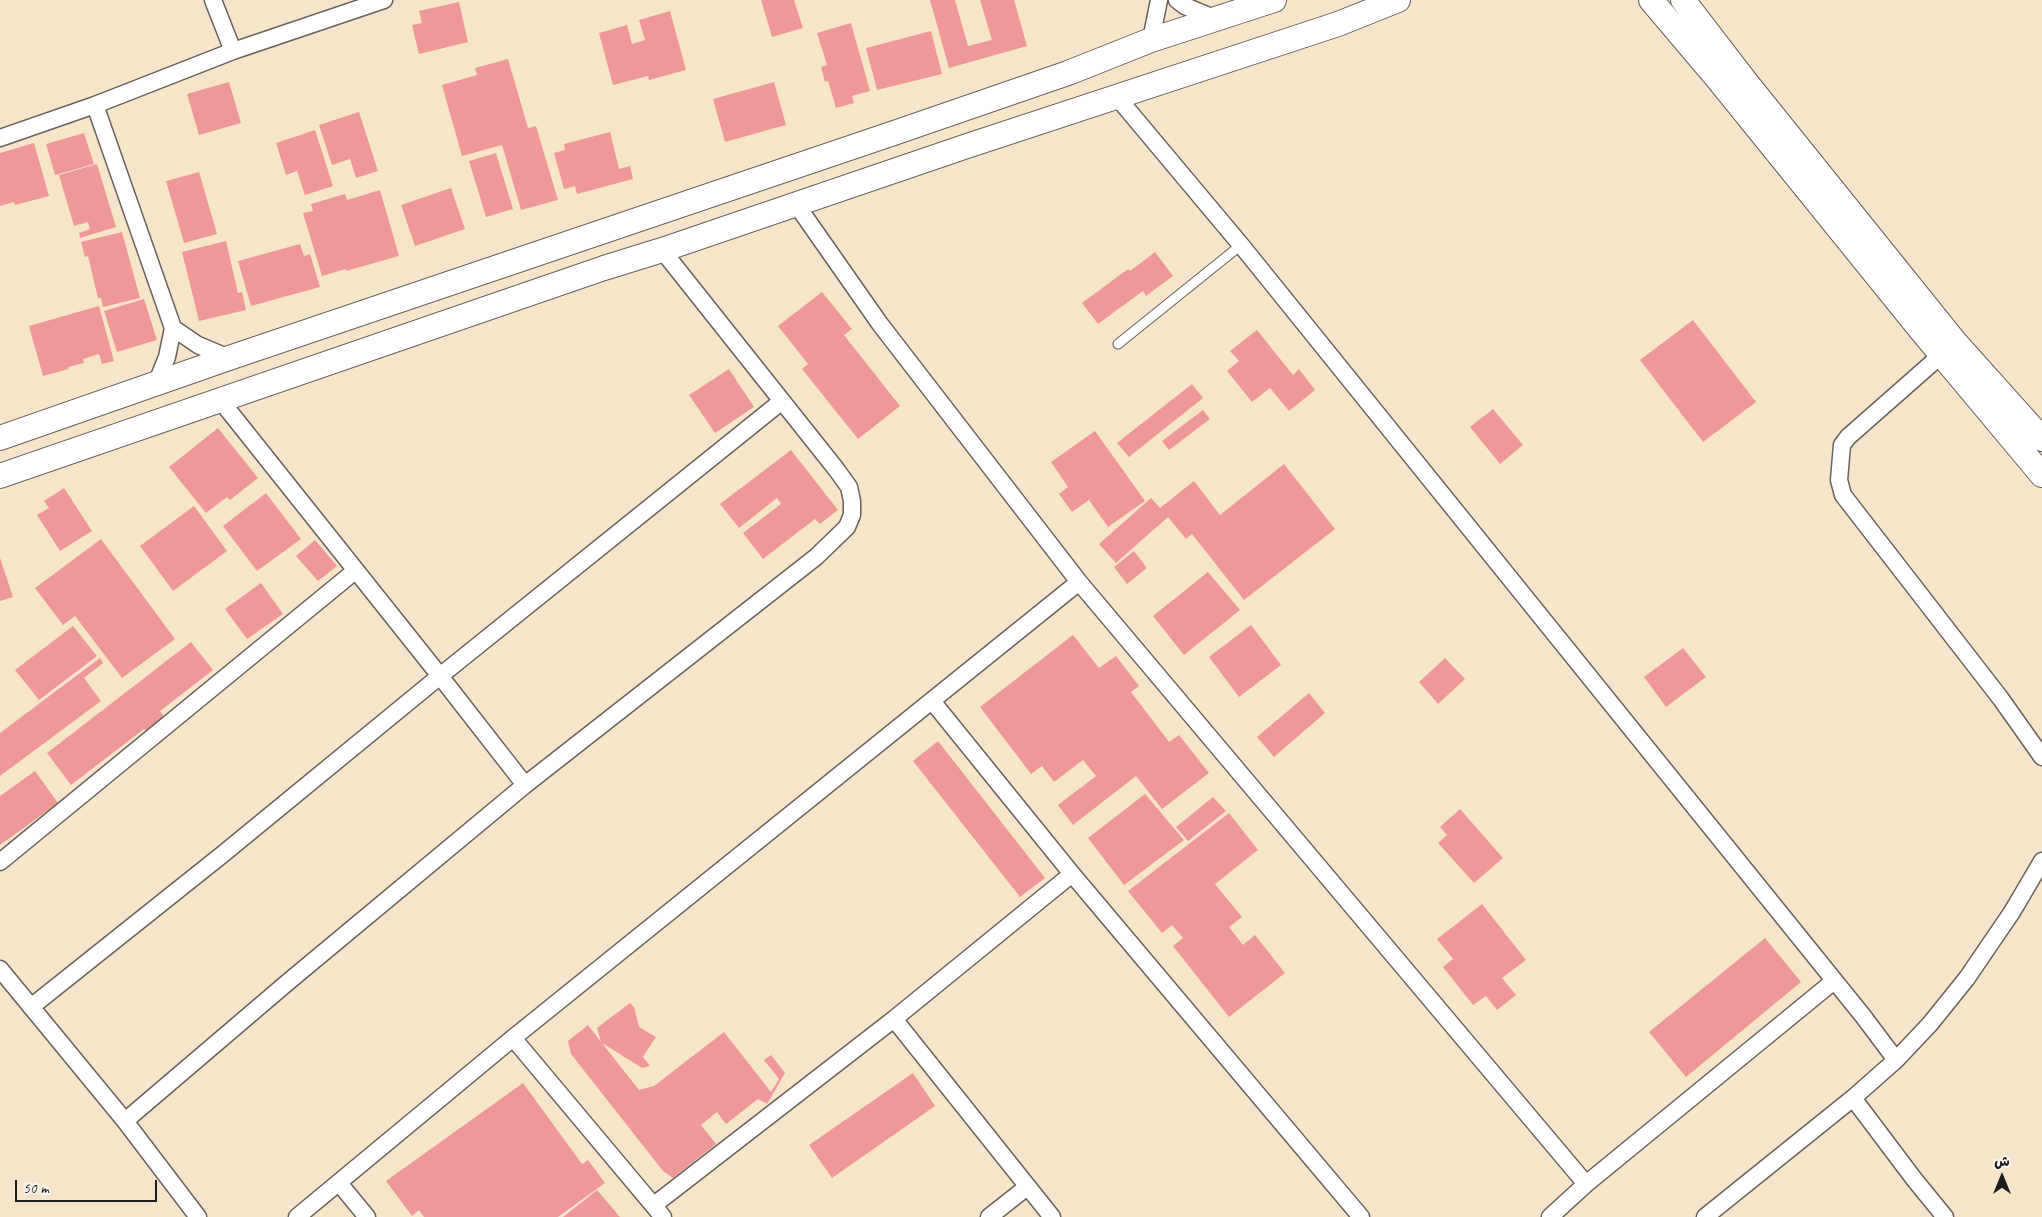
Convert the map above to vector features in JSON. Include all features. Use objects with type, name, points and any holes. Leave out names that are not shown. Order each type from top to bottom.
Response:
[{"type":"street","points":[[213,0],[233,51]]},
{"type":"street","points":[[0,138],[96,104],[233,51],[384,0]]},
{"type":"street","points":[[1150,40],[1159,0]]},
{"type":"street","points":[[1177,0],[1185,6],[1216,19]]},
{"type":"street","points":[[0,438],[229,358],[1050,79],[1150,40],[1274,0]]},
{"type":"street","points":[[0,476],[604,268],[1338,24],[1398,0]]},
{"type":"street","points":[[1651,0],[1717,78],[1833,205],[1949,348],[2042,475]]},
{"type":"street","points":[[1683,0],[1746,82],[1833,205]]},
{"type":"street","points":[[1117,97],[1241,245],[1863,1016],[1896,1060]]},
{"type":"street","points":[[96,104],[174,328],[167,358],[156,384]]},
{"type":"street","points":[[796,204],[880,324],[1079,582],[1586,1184]]},
{"type":"street","points":[[125,1121],[281,988],[525,785],[816,557],[848,527],[852,515],[852,501],[849,488],[836,468],[662,250]]},
{"type":"street","points":[[474,276],[496,305]]},
{"type":"street","points":[[174,328],[198,345],[229,358]]},
{"type":"street","points":[[1949,348],[2042,439]]},
{"type":"street","points":[[1949,348],[1848,437],[1842,445],[1839,480],[1843,495],[2001,699],[2042,757]]},
{"type":"street","points":[[221,401],[525,785]]},
{"type":"street","points":[[31,1007],[223,854],[440,676],[782,401]]},
{"type":"street","points":[[0,862],[355,571]]},
{"type":"street","points":[[297,1217],[513,1038],[1079,582]]},
{"type":"street","points":[[932,701],[1072,874],[1359,1216]]},
{"type":"street","points":[[1705,1217],[1854,1098],[1896,1060],[1930,1024],[1966,978],[2012,912],[2042,861]]},
{"type":"street","points":[[513,1038],[658,1211],[1072,874]]},
{"type":"street","points":[[0,969],[125,1121],[198,1217]]},
{"type":"street","points":[[1550,1217],[1586,1184],[1834,981]]},
{"type":"street","points":[[894,1019],[1052,1217]]},
{"type":"street","points":[[1854,1098],[1914,1179],[1945,1217]]},
{"type":"street","points":[[339,1183],[367,1217]]},
{"type":"street","points":[[989,1217],[1027,1187]]},
{"type":"lane","points":[[1118,344],[1241,245]]},
{"type":"building","points":[[761,0],[794,0],[803,28],[772,37]]},
{"type":"building","points":[[930,0],[955,0],[968,46],[992,40],[980,0],[1014,0],[1027,46],[949,68]]},
{"type":"building","points":[[459,2],[468,42],[419,54],[412,25],[422,23],[419,11]]},
{"type":"building","points":[[670,11],[686,70],[649,80],[648,76],[613,85],[599,33],[627,25],[632,44],[645,40],[639,20]]},
{"type":"building","points":[[851,23],[870,91],[852,96],[854,103],[836,108],[828,81],[825,82],[821,67],[827,65],[817,33]]},
{"type":"building","points":[[931,31],[942,74],[877,90],[866,48]]},
{"type":"building","points":[[508,59],[528,128],[536,126],[558,200],[521,210],[502,145],[462,156],[442,85],[477,75],[475,68]]},
{"type":"building","points":[[229,82],[241,123],[199,135],[187,94]]},
{"type":"building","points":[[774,82],[786,125],[725,142],[713,99]]},
{"type":"building","points":[[359,112],[378,171],[356,178],[350,159],[332,165],[319,125]]},
{"type":"building","points":[[315,130],[333,186],[305,195],[297,171],[286,175],[276,143]]},
{"type":"building","points":[[610,132],[619,169],[630,166],[633,179],[577,194],[575,186],[564,189],[554,153],[565,150],[564,144]]},
{"type":"building","points":[[84,133],[94,164],[55,175],[46,144]]},
{"type":"building","points":[[34,143],[49,196],[15,205],[14,202],[0,206],[0,153]]},
{"type":"building","points":[[496,153],[513,209],[486,217],[469,161]]},
{"type":"building","points":[[97,164],[116,227],[80,238],[79,233],[90,229],[88,222],[74,226],[59,175]]},
{"type":"building","points":[[199,172],[217,234],[184,243],[166,181]]},
{"type":"building","points":[[451,188],[465,229],[415,246],[401,205]]},
{"type":"building","points":[[380,190],[399,256],[322,276],[303,213],[313,211],[311,204],[345,194],[347,200]]},
{"type":"building","points":[[122,232],[140,298],[103,307],[101,298],[98,298],[88,256],[85,257],[81,242]]},
{"type":"building","points":[[226,241],[238,293],[242,292],[246,310],[199,321],[182,252]]},
{"type":"building","points":[[300,244],[304,256],[310,254],[320,287],[251,306],[238,261]]},
{"type":"building","points":[[1155,252],[1173,276],[1146,296],[1143,291],[1098,324],[1082,303],[1128,269],[1130,271]]},
{"type":"building","points":[[822,292],[852,329],[844,335],[900,406],[858,439],[802,369],[808,364],[778,326]]},
{"type":"building","points":[[144,299],[157,340],[117,352],[104,311]]},
{"type":"building","points":[[99,306],[114,361],[102,364],[99,354],[83,359],[84,363],[68,367],[69,369],[43,376],[29,326]]},
{"type":"building","points":[[1693,320],[1756,402],[1703,442],[1640,360]]},
{"type":"building","points":[[1257,330],[1293,375],[1299,369],[1315,390],[1289,411],[1270,388],[1252,402],[1227,371],[1239,361],[1230,351]]},
{"type":"building","points":[[729,369],[754,407],[715,433],[689,395]]},
{"type":"building","points":[[1192,384],[1203,398],[1129,457],[1117,443]]},
{"type":"building","points":[[1493,409],[1523,445],[1500,464],[1470,427]]},
{"type":"building","points":[[1203,410],[1210,419],[1169,450],[1162,441]]},
{"type":"building","points":[[218,428],[258,478],[230,500],[227,497],[206,513],[169,467]]},
{"type":"building","points":[[1095,431],[1145,501],[1108,527],[1089,500],[1072,512],[1059,494],[1068,487],[1051,462]]},
{"type":"building","points":[[791,450],[838,510],[820,524],[815,519],[763,559],[743,533],[781,504],[777,498],[739,528],[720,504]]},
{"type":"building","points":[[1284,464],[1335,529],[1244,600],[1192,534],[1186,539],[1168,517],[1116,563],[1099,544],[1151,498],[1160,508],[1194,481],[1220,515]]},
{"type":"building","points":[[64,488],[92,531],[60,551],[37,515],[49,508],[44,501]]},
{"type":"building","points":[[266,493],[301,539],[257,571],[223,526]]},
{"type":"building","points":[[194,506],[227,551],[173,591],[140,546]]},
{"type":"building","points":[[101,539],[175,639],[122,678],[75,616],[63,625],[35,588]]},
{"type":"building","points":[[315,540],[337,566],[318,581],[296,556]]},
{"type":"building","points":[[1134,551],[1147,568],[1127,584],[1114,567]]},
{"type":"building","points":[[0,558],[13,597],[0,601]]},
{"type":"building","points":[[1208,572],[1240,610],[1184,655],[1153,616]]},
{"type":"building","points":[[261,583],[283,614],[247,639],[225,609]]},
{"type":"building","points":[[1251,625],[1281,665],[1239,697],[1209,657]]},
{"type":"building","points":[[73,626],[97,656],[39,700],[15,670]]},
{"type":"building","points":[[1073,635],[1099,668],[1116,656],[1139,686],[1131,692],[1169,742],[1179,735],[1209,773],[1162,809],[1136,776],[1073,825],[1058,805],[1096,776],[1083,760],[1054,782],[1042,766],[1031,774],[980,707]]},
{"type":"building","points":[[191,642],[213,670],[160,711],[167,720],[148,734],[144,729],[71,785],[47,753]]},
{"type":"building","points":[[1683,648],[1706,677],[1666,707],[1644,677]]},
{"type":"building","points":[[100,658],[103,663],[84,678],[101,701],[0,776],[0,733]]},
{"type":"building","points":[[1445,658],[1465,679],[1438,704],[1419,682]]},
{"type":"building","points":[[1309,693],[1325,713],[1274,757],[1257,737]]},
{"type":"building","points":[[938,741],[1045,878],[1020,897],[913,761]]},
{"type":"building","points":[[35,771],[58,803],[0,845],[0,796]]},
{"type":"building","points":[[1145,794],[1184,840],[1124,885],[1088,838]]},
{"type":"building","points":[[1213,797],[1226,811],[1188,841],[1176,827]]},
{"type":"building","points":[[1460,809],[1503,858],[1474,883],[1438,843],[1447,835],[1440,827]]},
{"type":"building","points":[[1229,813],[1258,850],[1215,884],[1242,917],[1229,927],[1243,945],[1255,935],[1285,973],[1229,1017],[1173,946],[1183,938],[1172,925],[1162,933],[1128,891]]},
{"type":"building","points":[[1482,904],[1526,960],[1502,978],[1516,995],[1497,1010],[1486,996],[1473,1005],[1443,967],[1453,959],[1437,939]]},
{"type":"building","points":[[1765,938],[1801,982],[1686,1077],[1649,1032]]},
{"type":"building","points":[[630,1003],[634,1007],[639,1027],[656,1037],[643,1057],[650,1066],[642,1068],[602,1043],[639,1090],[654,1086],[724,1032],[771,1092],[779,1079],[764,1060],[771,1055],[785,1073],[767,1104],[758,1099],[726,1124],[717,1112],[701,1125],[716,1144],[673,1178],[663,1171],[571,1054],[568,1041],[588,1025],[601,1042],[597,1028]]},
{"type":"building","points":[[913,1073],[935,1106],[832,1178],[809,1145]]},
{"type":"building","points":[[523,1083],[582,1164],[588,1160],[605,1183],[558,1217],[424,1217],[419,1210],[412,1216],[386,1181]]},
{"type":"building","points":[[597,1190],[620,1217],[563,1217]]}]
